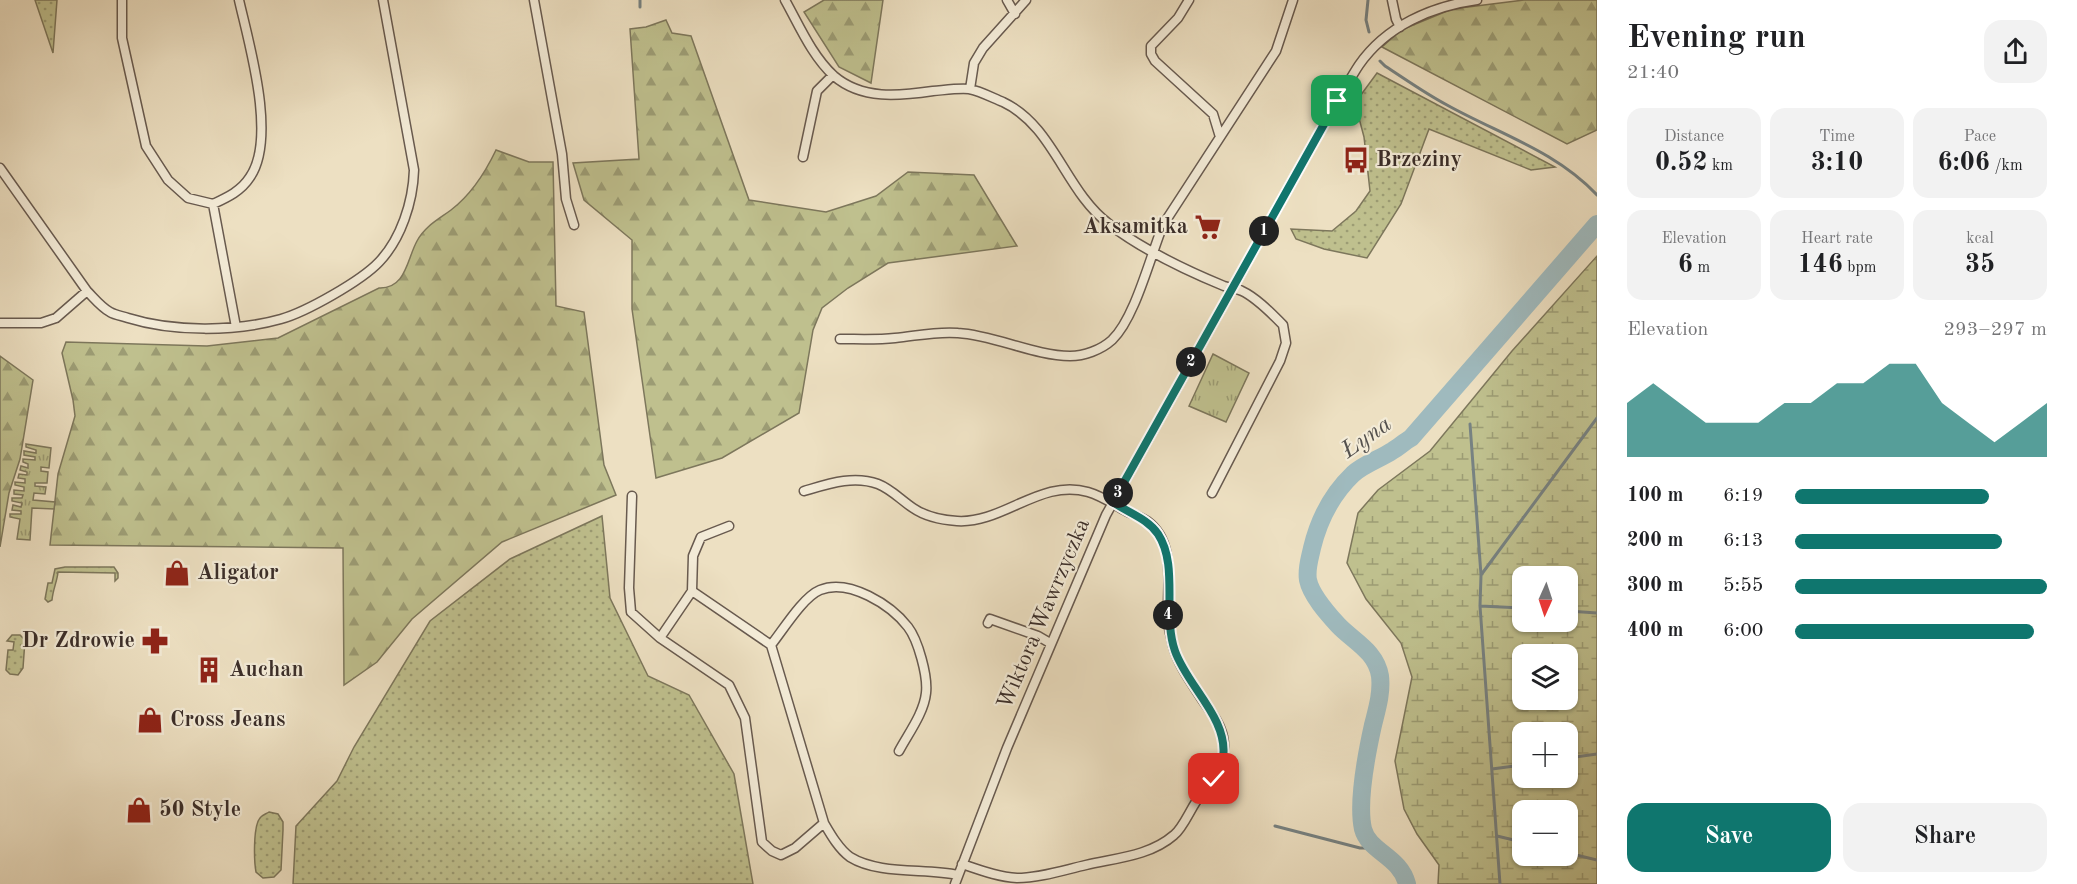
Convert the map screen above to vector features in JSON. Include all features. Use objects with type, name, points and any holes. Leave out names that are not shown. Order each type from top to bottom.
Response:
[{"type":"street","points":[[122,0],[122,38],[146,146],[168,180],[188,198],[213,204],[232,195],[243,186],[251,176],[261,146],[256,77],[239,0]]},
{"type":"street","points":[[0,168],[87,291],[111,313],[149,325],[189,328],[254,326],[284,319],[356,281],[378,263],[390,248],[401,225],[413,186],[414,171],[383,0]]},
{"type":"street","points":[[536,0],[562,154],[566,200],[574,225]]},
{"type":"street","points":[[784,0],[815,53],[833,75],[845,84],[870,94],[903,96],[948,89],[970,89],[1003,102],[1021,112],[1037,129],[1092,208],[1108,224],[1152,252],[1243,291],[1283,325],[1286,343],[1280,361],[1212,493]]},
{"type":"street","points":[[1007,0],[1015,14]]},
{"type":"street","points":[[970,89],[974,63],[983,48],[1026,0]]},
{"type":"street","points":[[1189,0],[1178,18],[1156,40],[1151,54],[1155,61],[1213,114],[1220,137]]},
{"type":"street","points":[[840,339],[871,340],[934,333],[959,333],[1070,356],[1097,350],[1110,342],[1121,329],[1134,303],[1163,225],[1276,51],[1293,0]]},
{"type":"street","points":[[1392,0],[1400,27]]},
{"type":"street","name":"Wiktora Wawrzyczka","points":[[956,880],[1050,643],[1113,502],[1360,64],[1376,45],[1410,20],[1450,4],[1477,0]]},
{"type":"street","points":[[803,156],[817,91],[833,75]]},
{"type":"street","points":[[213,204],[236,327]]},
{"type":"street","points":[[0,323],[41,323],[56,318],[87,291]]},
{"type":"street","points":[[804,491],[835,482],[856,480],[878,484],[929,516],[961,521],[983,519],[1046,493],[1067,489],[1086,491],[1113,502],[1148,522],[1166,550],[1169,629],[1174,649],[1199,696],[1215,717],[1223,737],[1223,759],[1214,779],[1193,805],[1176,834],[1149,849],[1116,860],[1041,876],[1017,878],[962,864]]},
{"type":"street","points":[[632,496],[628,588],[631,612],[660,638],[729,685],[744,718],[762,842],[781,855],[795,848],[824,823]]},
{"type":"street","points":[[660,638],[692,591],[693,556],[701,537],[729,526]]},
{"type":"street","points":[[771,645],[807,600],[820,590],[838,588],[862,592],[889,608],[909,628],[925,668],[926,694],[899,751]]},
{"type":"street","points":[[692,591],[771,645],[824,823],[836,843],[850,857],[876,867],[956,880]]},
{"type":"street","points":[[988,623],[990,619],[1038,636],[1050,643]]},
{"type":"green space","points":[[35,0],[57,0],[53,53]]},
{"type":"green space","points":[[824,0],[883,0],[871,83],[839,67],[804,12]]},
{"type":"green space","points":[[1524,0],[1597,0],[1597,130],[1567,144],[1382,47],[1401,30],[1452,9]]},
{"type":"green space","points":[[666,20],[672,33],[691,36],[749,200],[826,212],[876,196],[908,172],[974,175],[1017,246],[888,263],[848,288],[822,308],[813,330],[799,413],[722,458],[656,478],[632,309],[632,240],[584,200],[573,163],[639,159],[630,29],[646,27]]},
{"type":"green space","points":[[1377,73],[1555,167],[1531,170],[1429,129],[1401,204],[1367,258],[1324,249],[1296,239],[1291,229],[1332,231],[1356,211],[1370,191],[1364,137],[1355,103]]},
{"type":"green space","points":[[496,150],[529,162],[553,162],[556,306],[584,312],[604,465],[616,495],[502,542],[412,619],[377,662],[344,685],[343,548],[50,545],[58,474],[75,416],[62,353],[66,342],[207,346],[278,338],[379,288],[395,284],[404,272],[420,236],[472,190]]},
{"type":"green space","points":[[1597,256],[1597,884],[1438,884],[1439,865],[1417,834],[1404,809],[1395,761],[1412,677],[1401,643],[1366,599],[1347,563],[1358,513],[1378,490],[1430,451],[1512,351]]},
{"type":"green space","points":[[1213,354],[1249,373],[1226,422],[1189,406]]},
{"type":"green space","points":[[0,356],[33,380],[20,459],[9,493],[0,547]]},
{"type":"green space","points":[[26,444],[51,448],[49,468],[41,467],[41,471],[48,472],[47,483],[35,483],[35,486],[46,487],[45,494],[34,493],[33,500],[55,502],[54,509],[32,508],[30,540],[17,539],[20,519],[10,517],[10,514],[21,514],[21,511],[12,510],[13,505],[21,507],[22,503],[12,501],[12,498],[22,498],[23,495],[14,494],[14,490],[24,491],[24,487],[15,485],[15,482],[25,483],[25,479],[18,478],[19,474],[27,475],[27,472],[20,470],[21,466],[28,468],[28,464],[23,462],[23,459],[35,460],[35,457],[24,455],[24,451],[36,453],[36,450],[26,447]]},
{"type":"green space","points":[[602,516],[610,598],[648,676],[689,695],[734,774],[753,884],[293,884],[296,826],[337,781],[354,747],[430,621],[510,559]]},
{"type":"green space","points":[[114,567],[118,578],[115,581],[115,573],[58,572],[52,600],[48,602],[45,599],[48,583],[52,583],[55,569]]},
{"type":"green space","points":[[12,635],[20,635],[25,640],[23,668],[18,675],[10,674],[6,670],[8,650],[13,650],[14,642],[7,641]]},
{"type":"green space","points":[[269,812],[278,814],[283,822],[281,870],[274,877],[263,878],[256,872],[255,836],[260,818]]},
{"type":"waterway","points":[[640,0],[640,7]]},
{"type":"waterway","points":[[1368,0],[1366,20],[1369,32]]},
{"type":"waterway","points":[[1380,61],[1439,101],[1526,144],[1564,166],[1597,195]]},
{"type":"waterway","name":"Łyna","points":[[1407,884],[1398,867],[1371,843],[1363,829],[1361,818],[1363,777],[1379,701],[1380,676],[1378,667],[1369,653],[1338,625],[1312,592],[1308,572],[1315,537],[1322,517],[1345,482],[1362,467],[1411,438],[1597,224]]},
{"type":"waterway","points":[[1500,884],[1480,606],[1481,575],[1597,418]]},
{"type":"waterway","points":[[1470,424],[1481,575]]},
{"type":"waterway","points":[[1480,606],[1512,608]]},
{"type":"waterway","points":[[1578,612],[1597,613]]},
{"type":"waterway","points":[[1578,757],[1597,754]]},
{"type":"waterway","points":[[1492,769],[1512,766]]},
{"type":"waterway","points":[[1275,826],[1360,848],[1376,848]]},
{"type":"waterway","points":[[1497,836],[1512,840]]},
{"type":"waterway","points":[[1578,855],[1597,860]]},
{"type":"place","name":"Brzeziny","points":[[1356,160]]},
{"type":"place","name":"Aksamitka","points":[[1208,227]]},
{"type":"place","name":"Aligator","points":[[177,573]]},
{"type":"place","name":"Dr Zdrowie","points":[[155,641]]},
{"type":"place","name":"Auchan","points":[[209,670]]},
{"type":"place","name":"Cross Jeans","points":[[150,720]]},
{"type":"place","name":"50 Style","points":[[139,810]]},
{"type":"route","points":[[1214,779],[1223,759],[1223,737],[1215,717],[1199,696],[1174,649],[1169,629],[1166,550],[1148,522],[1113,502],[1337,101]]}]
